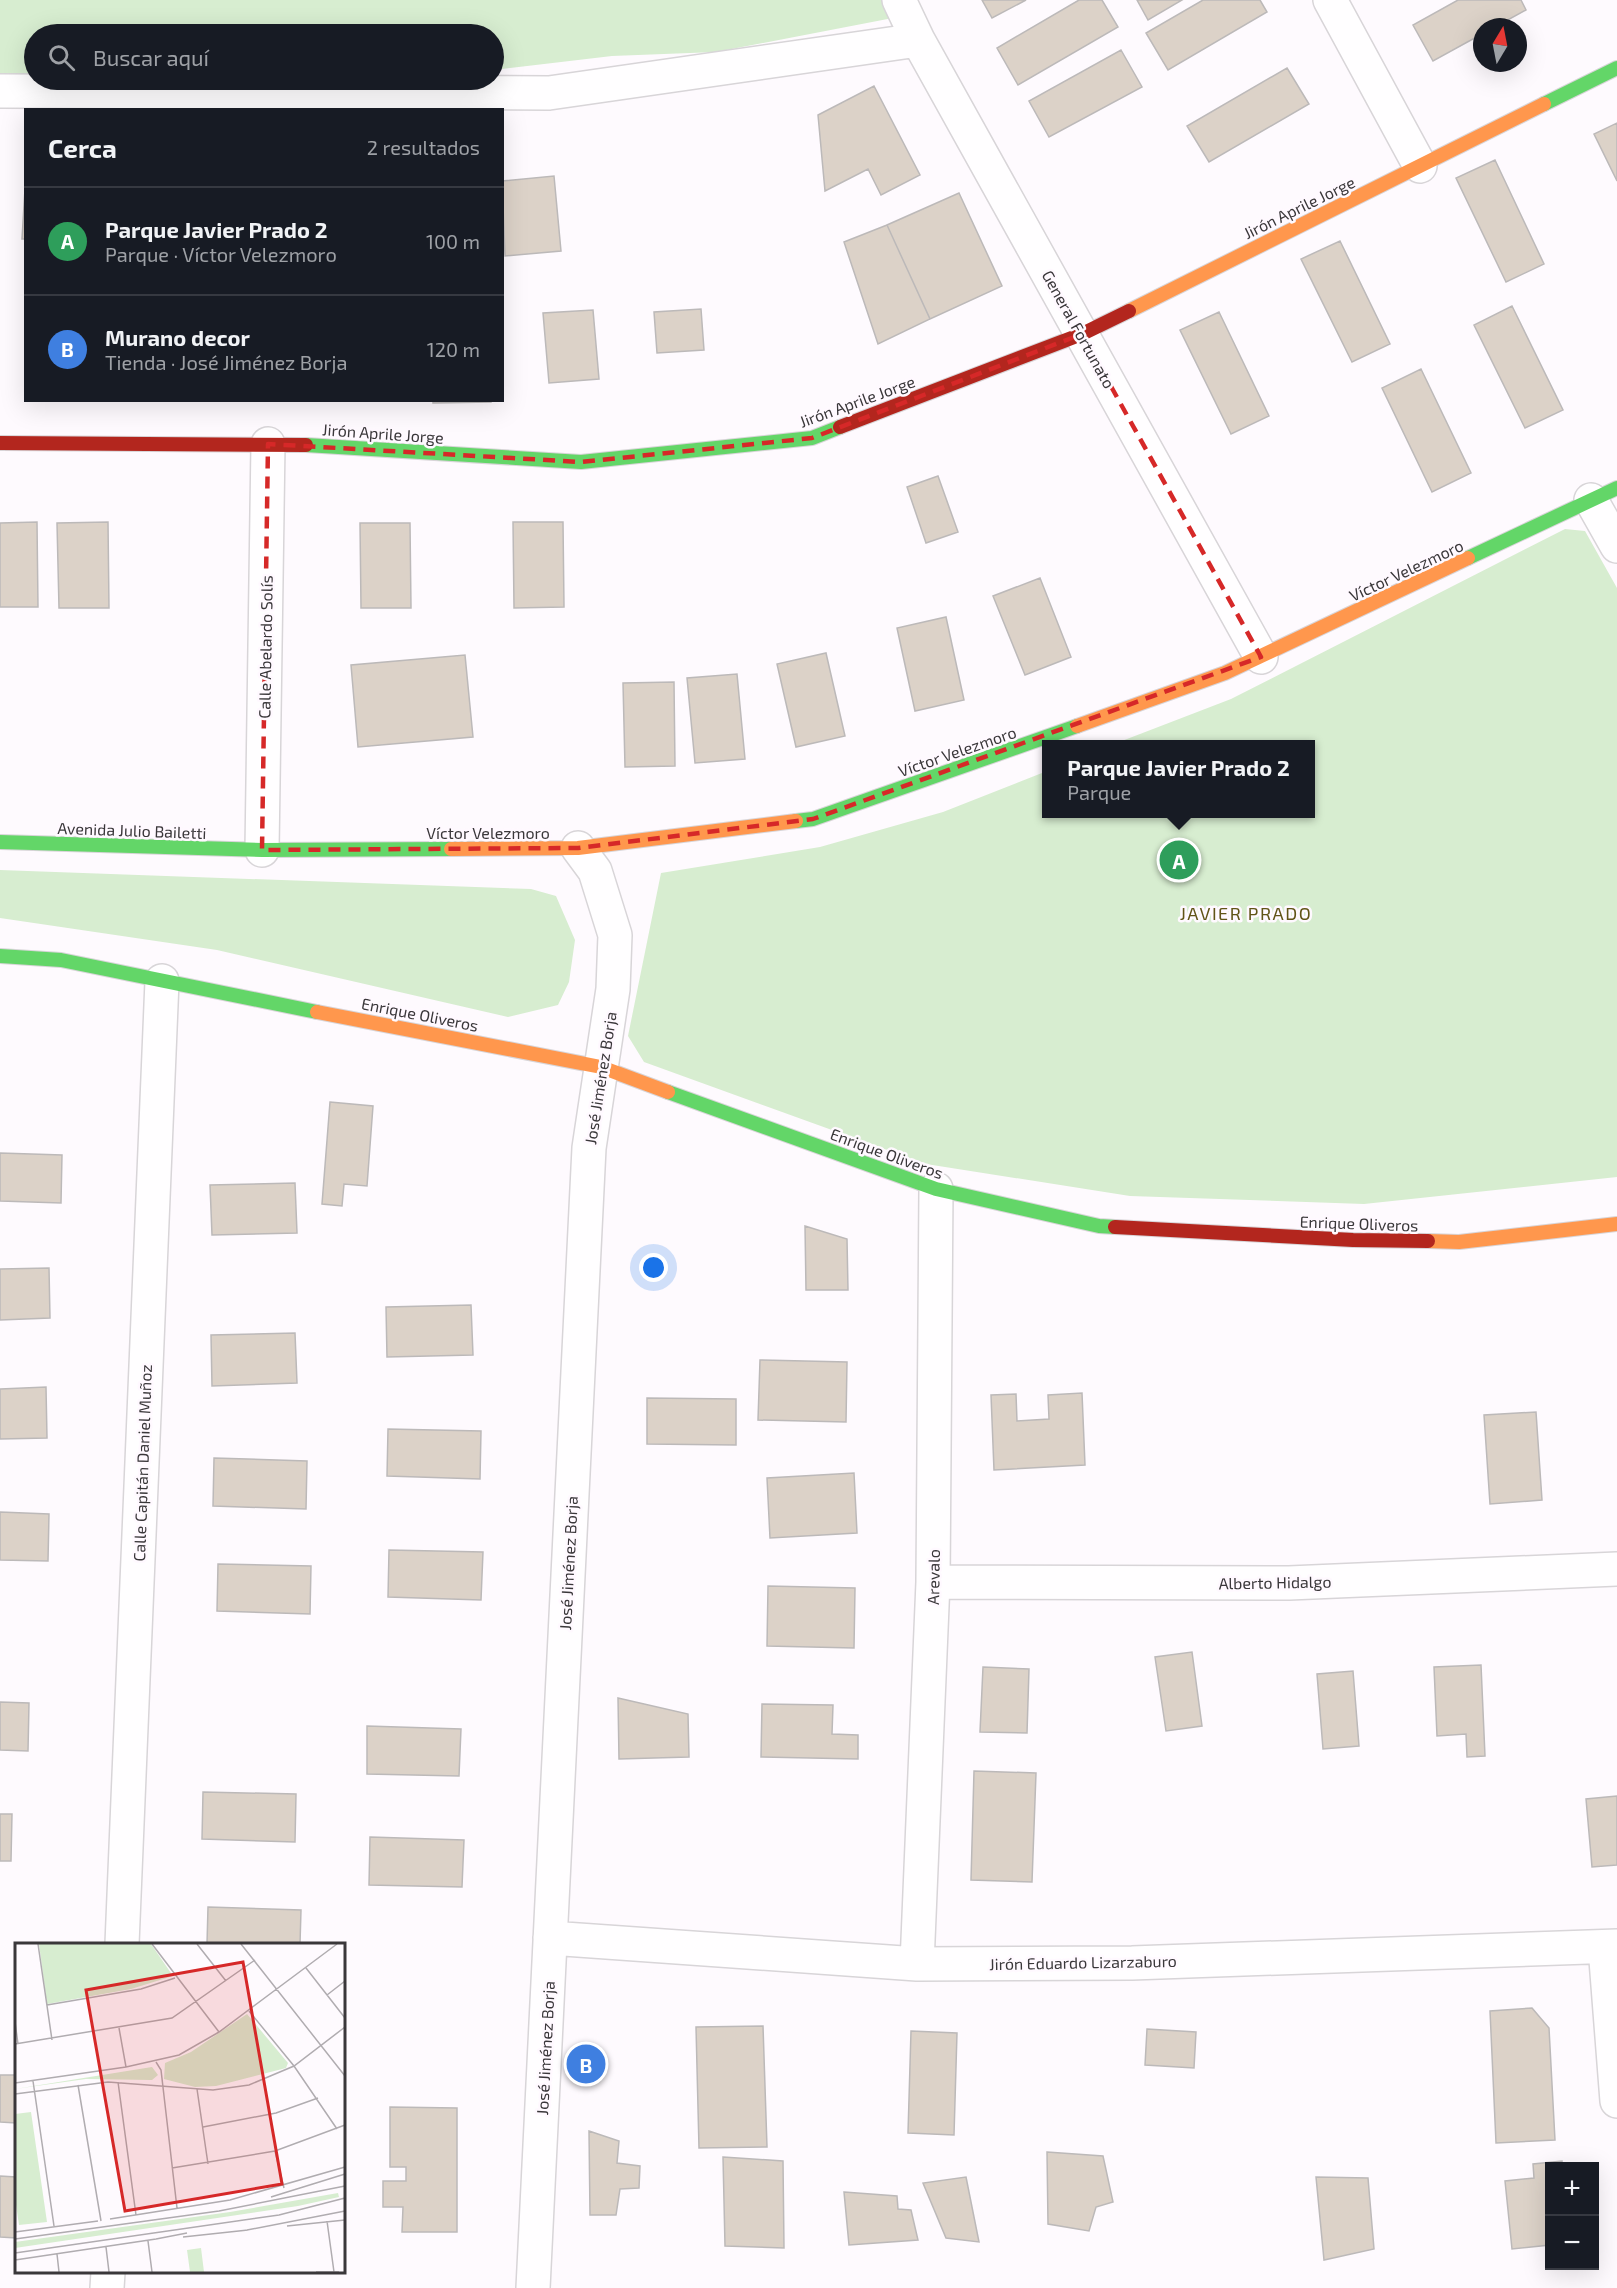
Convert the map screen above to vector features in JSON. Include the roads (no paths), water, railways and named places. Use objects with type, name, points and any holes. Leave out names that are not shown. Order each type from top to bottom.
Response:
[{"type":"street","name":"General Fortunato","points":[[899,0],[918,40],[1261,657]]},
{"type":"street","points":[[1330,0],[1419,166]]},
{"type":"street","points":[[0,92],[549,93],[918,40]]},
{"type":"street","name":"Jirón Aprile Jorge","points":[[0,443],[268,444],[581,462],[812,438],[1082,334],[1617,68]]},
{"type":"street","name":"Calle Abelardo Solís","points":[[262,850],[268,444]]},
{"type":"street","points":[[1604,494],[1617,546]]},
{"type":"street","name":"Víctor Velezmoro","points":[[262,850],[578,848],[813,819],[1225,674],[1604,494]]},
{"type":"street","name":"Avenida Julio Bailetti","points":[[0,842],[262,850]]},
{"type":"street","name":"José Jiménez Borja","points":[[533,2288],[589,1148],[613,989],[615,935],[595,871],[578,848]]},
{"type":"street","points":[[0,956],[61,960],[162,981]]},
{"type":"street","name":"Enrique Oliveros","points":[[162,981],[602,1067],[936,1189],[1099,1226],[1319,1239],[1459,1242],[1617,1224]]},
{"type":"street","name":"Calle Capitán Daniel Muñoz","points":[[122,1943],[162,981]]},
{"type":"street","name":"Arevalo","points":[[917,1964],[933,1582],[936,1189]]},
{"type":"street","name":"Alberto Hidalgo","points":[[933,1582],[1289,1583],[1617,1569]]},
{"type":"street","name":"Jirón Eduardo Lizarzaburo","points":[[550,1938],[917,1964],[1132,1963],[1611,1947]]},
{"type":"street","points":[[1611,1947],[1617,2101]]},
{"type":"street","points":[[107,2288],[108,2273]]},
{"type":"place","name":"Parque Javier Prado 2","points":[[1179,860]]},
{"type":"place","name":"Murano decor","points":[[586,2064]]},
{"type":"district","name":"JAVIER PRADO","points":[[1246,913]]}]
